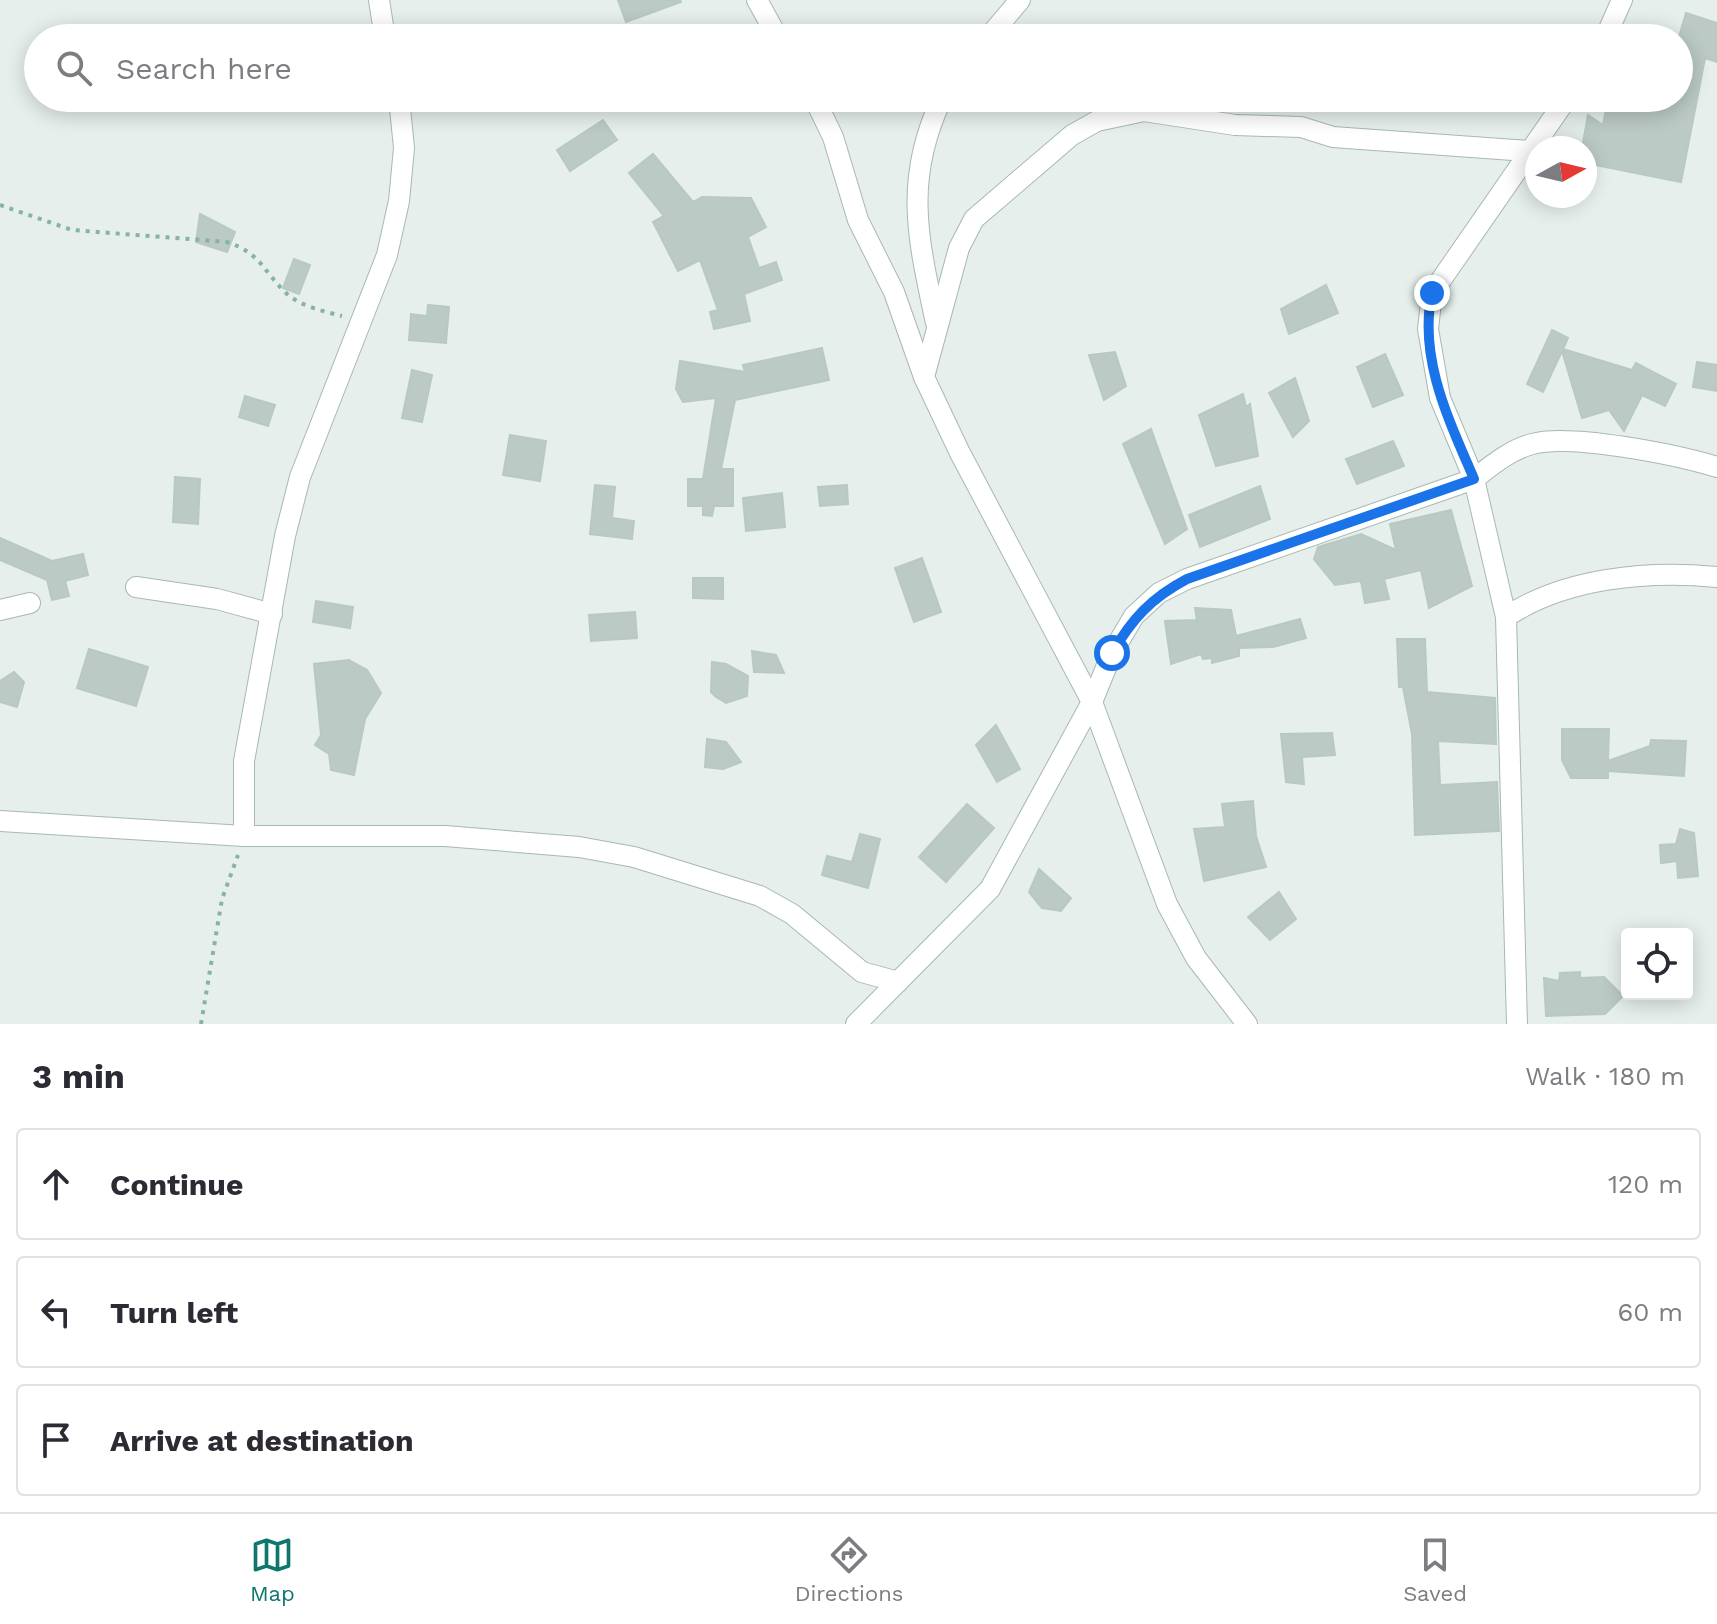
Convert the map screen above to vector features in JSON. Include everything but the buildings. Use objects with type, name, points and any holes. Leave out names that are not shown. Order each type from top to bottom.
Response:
[{"type":"street","points":[[379,0],[383,24]]},
{"type":"street","points":[[757,0],[770,24]]},
{"type":"street","points":[[992,24],[997,0]]},
{"type":"street","points":[[1000,24],[1020,0]]},
{"type":"street","points":[[1610,24],[1619,2]]},
{"type":"street","points":[[244,836],[244,761],[285,536],[300,477],[387,255],[399,201],[404,148],[400,112]]},
{"type":"street","points":[[821,112],[833,137],[858,220],[894,292],[924,377],[960,453],[1092,702],[1167,904],[1196,958],[1247,1024]]},
{"type":"street","points":[[937,112],[918,163],[916,193],[918,236],[937,329]]},
{"type":"street","points":[[924,377],[959,248],[974,219],[1072,135],[1097,121],[1139,112]]},
{"type":"street","points":[[1150,112],[1235,125],[1301,127],[1333,137],[1525,151]]},
{"type":"street","points":[[1539,136],[1557,112]]},
{"type":"street","points":[[1517,1024],[1506,617],[1474,479],[1440,398],[1428,329],[1432,293],[1525,155]]},
{"type":"street","points":[[856,1024],[990,889],[1092,702],[1112,653],[1134,616],[1159,593],[1187,579],[1474,479],[1513,450],[1535,443],[1660,451],[1717,467]]},
{"type":"street","points":[[1506,617],[1534,598],[1595,582],[1717,577]]},
{"type":"street","points":[[136,587],[217,599],[272,614]]},
{"type":"street","points":[[0,610],[30,603]]},
{"type":"street","points":[[0,821],[244,836],[445,836],[579,847],[634,857],[760,896],[792,914],[862,972],[898,982]]},
{"type":"path","points":[[0,205],[72,230],[227,242],[245,248],[266,266],[285,292],[308,306],[360,322]]},
{"type":"path","points":[[201,1024],[222,899],[244,836]]},
{"type":"route","points":[[1112,653],[1134,616],[1159,593],[1187,579],[1474,479],[1440,398],[1428,329],[1432,293]]}]
